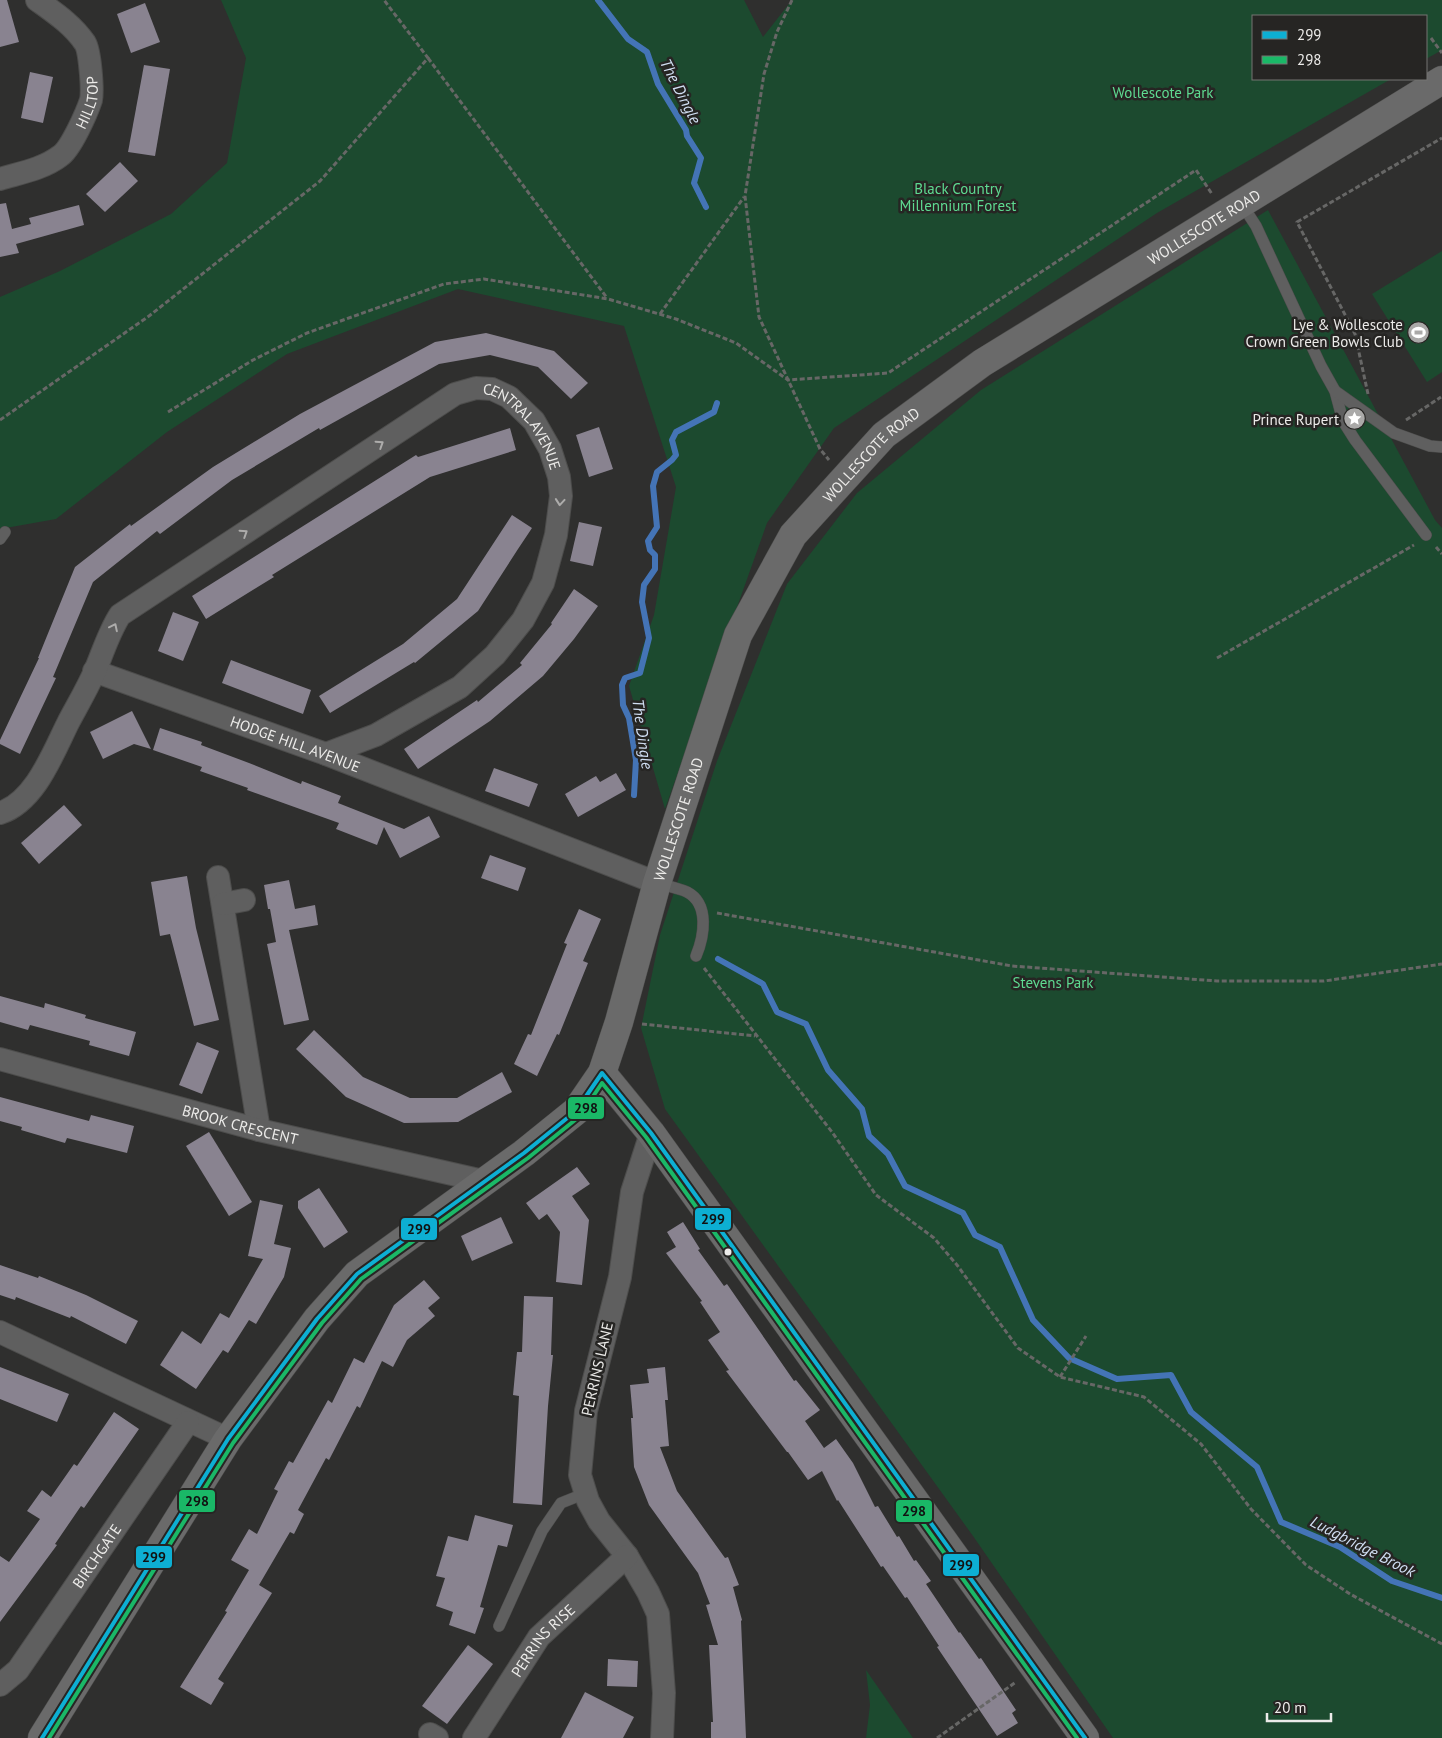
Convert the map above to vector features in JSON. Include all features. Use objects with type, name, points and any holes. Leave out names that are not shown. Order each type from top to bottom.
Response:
[{"type":"street","name":"HILLTOP","points":[[0,179],[32,170],[62,156],[77,132],[91,98],[92,76],[86,45],[67,22],[37,0]]},
{"type":"street","name":"WOLLESCOTE ROAD","points":[[42,1738],[228,1439],[317,1318],[357,1274],[524,1153],[576,1111],[602,1073],[619,1022],[657,883],[738,635],[793,535],[884,435],[982,363],[1442,80]]},
{"type":"street","name":"CENTRAL AVENUE","points":[[94,671],[120,615],[455,394],[476,388],[492,390],[509,397],[534,421],[550,449],[559,477],[561,496],[556,535],[543,583],[522,620],[495,655],[460,686],[376,735],[326,754]]},
{"type":"street","name":"HODGE HILL AVENUE","points":[[94,671],[326,754],[657,883]]},
{"type":"street","points":[[0,812],[7,810],[26,796],[42,776],[94,671]]},
{"type":"street","points":[[218,877],[233,902],[258,1130]]},
{"type":"street","name":"BROOK CRESCENT","points":[[0,1059],[258,1130],[483,1181]]},
{"type":"street","points":[[602,1073],[651,1133],[1085,1738]]},
{"type":"street","name":"PERRINS LANE","points":[[651,1133],[632,1192],[620,1277],[586,1411],[580,1475],[588,1501],[599,1521],[627,1556],[648,1592],[658,1614],[664,1693],[662,1738]]},
{"type":"street","points":[[0,1332],[30,1344],[188,1422],[228,1439]]},
{"type":"street","name":"BIRCHGATE","points":[[0,1685],[18,1670],[188,1422]]},
{"type":"street","name":"PERRINS RISE","points":[[474,1738],[539,1637],[627,1556]]},
{"type":"lane","points":[[1241,203],[1256,226],[1321,366],[1335,391],[1343,420],[1423,539]]},
{"type":"lane","points":[[1335,391],[1390,430],[1430,446],[1442,447]]},
{"type":"lane","points":[[657,883],[687,892],[697,900],[701,910],[703,925],[701,958]]},
{"type":"lane","points":[[499,1626],[542,1531],[561,1503],[586,1493]]},
{"type":"path","points":[[384,0],[608,299]]},
{"type":"path","points":[[792,0],[777,32],[764,74],[745,196],[759,317],[820,449],[845,478]]},
{"type":"path","points":[[1431,38],[1442,52]]},
{"type":"path","points":[[0,420],[149,316],[320,181],[428,58]]},
{"type":"path","points":[[1373,418],[1355,334],[1297,222],[1442,138]]},
{"type":"path","points":[[168,412],[253,360],[307,332],[444,284],[484,280],[608,299],[660,314],[736,343],[788,380],[888,373],[1196,170]]},
{"type":"path","points":[[660,314],[745,196]]},
{"type":"path","points":[[1390,430],[1442,397]]},
{"type":"path","points":[[1217,658],[1423,539]]},
{"type":"path","points":[[701,910],[1012,966],[1217,981],[1324,981],[1442,964]]},
{"type":"path","points":[[701,958],[704,969],[724,992],[756,1036],[832,1132],[876,1195],[934,1238],[1018,1348],[1060,1376],[1144,1397],[1201,1444],[1252,1509],[1306,1565],[1350,1594],[1442,1644]]},
{"type":"path","points":[[619,1022],[756,1036]]},
{"type":"path","points":[[1060,1376],[1086,1336]]},
{"type":"path","points":[[937,1738],[1035,1668]]},
{"type":"green space","points":[[221,0],[744,0],[763,37],[792,0],[1442,0],[1442,50],[1427,58],[1427,15],[1252,15],[1252,80],[1389,80],[1157,213],[834,428],[767,523],[665,809],[629,686],[654,615],[676,487],[624,326],[458,289],[287,354],[167,432],[56,519],[0,529],[0,297],[60,271],[171,214],[227,163],[246,58]]},
{"type":"green space","name":"Stevens Park","points":[[1268,210],[1435,520],[1442,528],[1442,1738],[1113,1738],[973,1536],[665,1109],[641,1028],[660,935],[717,761],[787,584],[857,493],[981,390]]},
{"type":"green space","name":"Lye & Wollescote Crown Green Bowls Club","points":[[1442,251],[1442,372],[1427,382],[1372,294]]},
{"type":"green space","points":[[866,1670],[913,1738],[866,1738],[870,1705]]},
{"type":"building","points":[[0,0],[7,0],[19,42],[0,47]]},
{"type":"building","points":[[145,3],[160,42],[131,53],[117,14]]},
{"type":"building","points":[[144,65],[170,69],[155,156],[128,152]]},
{"type":"building","points":[[30,72],[53,77],[43,123],[21,118]]},
{"type":"building","points":[[120,162],[138,181],[105,212],[86,194]]},
{"type":"building","points":[[6,203],[12,229],[31,224],[29,218],[79,205],[84,225],[16,244],[19,253],[0,257],[0,204]]},
{"type":"building","points":[[486,333],[554,351],[588,383],[571,399],[538,367],[490,355],[439,364],[320,430],[319,428],[232,480],[160,534],[157,531],[93,582],[53,677],[56,678],[20,754],[0,744],[0,740],[39,658],[75,567],[130,524],[131,526],[213,467],[300,414],[435,342]]},
{"type":"building","points":[[599,427],[613,469],[589,477],[576,435]]},
{"type":"building","points":[[510,428],[516,450],[430,477],[272,575],[274,577],[206,619],[192,596],[416,455],[418,457]]},
{"type":"building","points":[[512,515],[532,528],[478,611],[415,663],[330,713],[319,696],[403,644],[457,599]]},
{"type":"building","points":[[579,522],[602,527],[593,566],[570,561]]},
{"type":"building","points":[[574,589],[598,606],[574,639],[543,676],[490,721],[418,769],[404,749],[477,700],[478,702],[522,665],[520,663],[552,624]]},
{"type":"building","points":[[173,612],[199,622],[183,661],[158,651]]},
{"type":"building","points":[[231,660],[311,690],[303,714],[222,683]]},
{"type":"building","points":[[132,711],[151,749],[134,744],[103,759],[90,732]]},
{"type":"building","points":[[160,728],[202,742],[201,745],[301,784],[302,781],[341,796],[338,803],[404,829],[429,816],[440,837],[400,858],[384,827],[377,845],[336,829],[339,823],[247,790],[248,788],[200,771],[202,767],[153,750]]},
{"type":"building","points":[[494,768],[538,784],[529,807],[485,791]]},
{"type":"building","points":[[616,773],[626,790],[578,817],[565,794],[596,776],[600,782]]},
{"type":"building","points":[[64,805],[82,825],[39,864],[21,843]]},
{"type":"building","points":[[490,855],[526,868],[518,891],[481,878]]},
{"type":"building","points":[[187,876],[196,928],[219,1020],[194,1026],[170,934],[160,936],[151,882]]},
{"type":"building","points":[[289,880],[295,909],[315,905],[318,925],[289,930],[309,1020],[284,1025],[267,944],[276,942],[264,885]]},
{"type":"building","points":[[579,909],[601,919],[583,961],[588,963],[559,1035],[557,1034],[537,1076],[514,1064],[528,1034],[531,1035],[567,944],[564,943]]},
{"type":"building","points":[[0,996],[44,1008],[45,1003],[86,1015],[85,1018],[136,1032],[129,1056],[89,1045],[90,1041],[30,1025],[28,1030],[0,1022]]},
{"type":"building","points":[[314,1030],[363,1077],[410,1098],[457,1098],[502,1072],[512,1092],[458,1122],[404,1123],[346,1097],[296,1049]]},
{"type":"building","points":[[197,1042],[219,1051],[202,1094],[179,1085]]},
{"type":"building","points":[[0,1097],[89,1121],[91,1115],[134,1126],[127,1153],[67,1138],[65,1143],[21,1130],[22,1127],[0,1121]]},
{"type":"building","points":[[209,1132],[252,1202],[229,1216],[186,1146]]},
{"type":"building","points":[[577,1167],[590,1184],[572,1196],[589,1220],[582,1285],[556,1282],[560,1232],[547,1214],[539,1220],[526,1203]]},
{"type":"building","points":[[319,1188],[348,1232],[324,1248],[298,1208],[298,1201]]},
{"type":"building","points":[[260,1200],[283,1205],[274,1244],[291,1248],[284,1277],[256,1324],[249,1320],[228,1353],[223,1350],[196,1389],[160,1365],[182,1331],[201,1344],[220,1313],[229,1318],[263,1259],[248,1256]]},
{"type":"building","points":[[501,1217],[513,1243],[472,1261],[461,1236]]},
{"type":"building","points":[[683,1222],[700,1249],[698,1250],[724,1286],[727,1284],[794,1381],[796,1380],[820,1410],[805,1421],[824,1448],[836,1439],[853,1463],[875,1507],[878,1506],[897,1537],[899,1536],[914,1561],[916,1560],[931,1581],[926,1584],[959,1633],[979,1659],[981,1658],[1016,1710],[1012,1713],[1018,1723],[997,1736],[937,1647],[939,1646],[907,1597],[905,1598],[883,1566],[881,1567],[837,1501],[822,1471],[808,1480],[726,1371],[729,1370],[708,1340],[720,1332],[700,1302],[702,1301],[666,1253],[676,1247],[667,1232]]},
{"type":"building","points":[[0,1265],[38,1278],[39,1276],[86,1295],[138,1321],[126,1344],[71,1316],[70,1318],[16,1297],[15,1300],[0,1295]]},
{"type":"building","points":[[424,1280],[440,1298],[428,1308],[435,1316],[407,1340],[393,1367],[382,1361],[360,1408],[357,1406],[329,1460],[326,1458],[298,1510],[304,1514],[294,1534],[290,1532],[259,1585],[272,1593],[218,1679],[224,1683],[211,1705],[180,1687],[227,1612],[225,1611],[249,1570],[231,1560],[249,1529],[257,1534],[278,1491],[274,1489],[289,1461],[293,1463],[328,1400],[332,1403],[354,1358],[364,1363],[394,1305]]},
{"type":"building","points":[[524,1296],[553,1297],[551,1355],[553,1355],[542,1505],[513,1503],[519,1396],[513,1395],[517,1352],[522,1352]]},
{"type":"building","points":[[0,1367],[69,1394],[57,1422],[0,1399]]},
{"type":"building","points":[[665,1367],[668,1400],[665,1400],[669,1446],[660,1447],[677,1491],[725,1558],[728,1557],[739,1585],[733,1587],[742,1620],[746,1738],[711,1738],[711,1722],[713,1722],[709,1645],[718,1645],[706,1605],[710,1604],[698,1573],[649,1505],[634,1467],[630,1385],[649,1383],[647,1369]]},
{"type":"building","points":[[114,1412],[139,1429],[84,1508],[81,1506],[55,1544],[57,1545],[0,1622],[0,1556],[9,1562],[40,1519],[27,1511],[42,1490],[51,1497],[74,1464],[77,1466]]},
{"type":"building","points":[[475,1515],[513,1525],[507,1547],[498,1545],[480,1607],[484,1608],[475,1634],[449,1625],[453,1612],[436,1606],[445,1578],[436,1576],[448,1536],[468,1541]]},
{"type":"building","points":[[468,1645],[493,1664],[447,1724],[422,1706]]},
{"type":"building","points":[[608,1659],[638,1661],[637,1687],[607,1686]]},
{"type":"building","points":[[585,1692],[634,1717],[623,1738],[561,1738]]},
{"type":"waterway","name":"The Dingle","points":[[598,0],[628,39],[647,52],[658,84],[701,158],[694,183],[706,207]]},
{"type":"waterway","name":"The Dingle","points":[[634,795],[636,760],[629,718],[623,705],[622,685],[625,678],[640,673],[649,638],[642,602],[644,585],[655,569],[655,555],[650,550],[648,541],[657,527],[653,486],[657,472],[676,455],[672,440],[676,432],[714,412],[717,403]]},
{"type":"waterway","name":"Ludgbridge Brook","points":[[718,959],[763,984],[777,1012],[806,1024],[828,1070],[862,1109],[869,1136],[888,1154],[905,1186],[963,1213],[975,1235],[1000,1247],[1033,1320],[1069,1358],[1117,1379],[1171,1375],[1191,1412],[1257,1467],[1281,1522],[1340,1547],[1392,1581],[1442,1598]]},
{"type":"transit line","name":"299","points":[[42,1738],[228,1439],[317,1319],[357,1274],[524,1153],[576,1111],[602,1073],[651,1133],[1085,1738]]},
{"type":"transit line","name":"298","points":[[49,1738],[233,1443],[322,1323],[361,1279],[528,1158],[580,1116],[602,1083],[646,1137],[1077,1738]]},
{"type":"place","name":"Lye & Wollescote Crown Green Bowls Club","points":[[1419,333]]},
{"type":"place","name":"Prince Rupert","points":[[1355,419]]},
{"type":"park label","name":"Wollescote Park","points":[[1163,92]]},
{"type":"park label","name":"Black Country Millennium Forest","points":[[958,196]]}]
